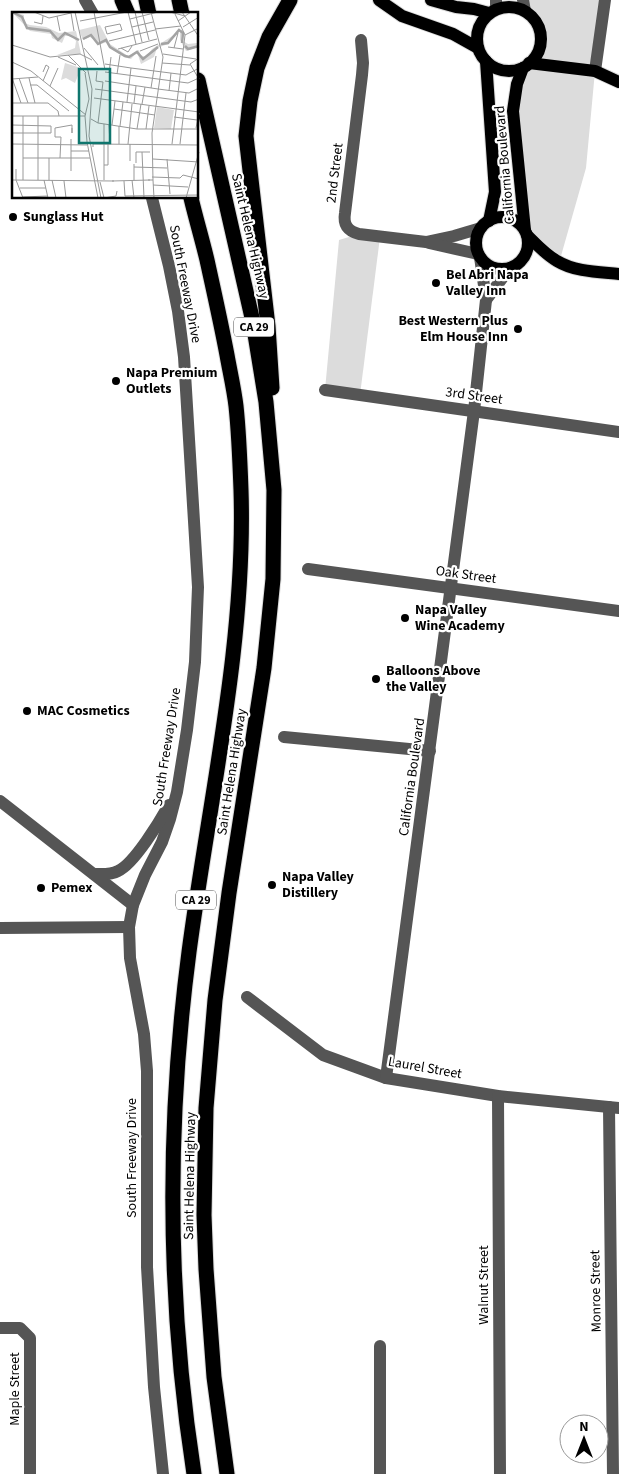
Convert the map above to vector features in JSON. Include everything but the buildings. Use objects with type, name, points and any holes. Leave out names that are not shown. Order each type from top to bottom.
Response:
[{"type":"highway","points":[[122,0],[127,12]]},
{"type":"highway","points":[[273,579],[279,514],[280,464],[268,326],[246,136],[247,119],[257,68],[269,38],[286,6],[303,0]]},
{"type":"highway","name":"Saint Helena Highway","points":[[199,84],[253,322],[266,402],[274,490],[273,579],[264,668],[229,893],[215,1000],[206,1108],[204,1206],[206,1278],[214,1376],[227,1474]]},
{"type":"highway","points":[[182,199],[222,329]]},
{"type":"highway","name":"Saint Helena Highway","points":[[191,199],[222,329],[236,404],[241,491],[240,577],[232,664],[196,900],[182,1007],[173,1114],[172,1222],[177,1329],[194,1474]]},
{"type":"main road","points":[[378,0],[402,16],[454,34],[478,48]]},
{"type":"main road","points":[[431,0],[456,8],[473,4],[494,7],[524,5],[538,26],[541,36],[536,56],[526,66]]},
{"type":"main road","points":[[494,7],[477,32],[478,48],[486,61],[502,70],[526,66],[595,71],[619,82]]},
{"type":"main road","name":"California Boulevard","points":[[485,224],[495,192],[486,61]]},
{"type":"main road","name":"California Boulevard","points":[[526,66],[516,84],[513,111],[526,232]]},
{"type":"main road","points":[[526,232],[527,251],[517,265],[509,269],[500,270],[492,268],[479,256],[476,242],[485,224],[497,218],[506,218],[515,220],[546,253],[559,263],[583,270],[619,274]]},
{"type":"street","points":[[85,0],[92,12]]},
{"type":"street","points":[[595,71],[605,0]]},
{"type":"street","name":"2nd Street","points":[[360,40],[363,63],[344,220],[347,227],[352,232],[359,234],[426,242],[479,256]]},
{"type":"street","name":"South Freeway Drive","points":[[152,199],[169,266],[178,311],[184,357],[198,616],[188,730],[177,792],[162,842],[145,874],[133,905],[129,927],[130,958],[144,1034],[147,1070],[147,1267],[154,1387],[163,1474]]},
{"type":"street","name":"2nd Street","points":[[426,242],[454,236],[485,224]]},
{"type":"street","name":"California Boulevard","points":[[386,1078],[474,411],[486,300],[479,256]]},
{"type":"street","points":[[486,300],[509,269]]},
{"type":"street","name":"3rd Street","points":[[324,390],[619,432]]},
{"type":"street","name":"Oak Street","points":[[308,569],[619,611]]},
{"type":"street","points":[[284,736],[430,751]]},
{"type":"street","points":[[94,874],[110,874],[119,871],[127,865],[151,834],[177,792]]},
{"type":"street","points":[[0,801],[133,905]]},
{"type":"street","points":[[0,928],[129,927]]},
{"type":"street","name":"Laurel Street","points":[[247,997],[323,1055],[386,1078],[498,1096],[614,1108]]},
{"type":"street","name":"Walnut Street","points":[[498,1096],[500,1474]]},
{"type":"street","name":"Monroe Street","points":[[613,1474],[614,1108]]},
{"type":"street","name":"Maple Street","points":[[0,1328],[20,1328],[30,1338],[30,1474]]},
{"type":"street","points":[[380,1346],[380,1474]]},
{"type":"shaded area","points":[[523,0],[605,0],[595,71],[586,168],[559,263],[527,234],[513,111],[529,63],[536,56],[540,46],[541,36],[533,17],[525,11]]},
{"type":"shaded area","points":[[359,234],[380,237],[360,395],[325,390],[339,240]]},
{"type":"place","name":"Sunglass Hut","points":[[13,217]]},
{"type":"place","name":"Bel Abri Napa Valley Inn","points":[[436,283]]},
{"type":"place","name":"Best Western Plus Elm House Inn","points":[[518,329]]},
{"type":"place","name":"Napa Premium Outlets","points":[[116,381]]},
{"type":"place","name":"Napa Valley Wine Academy","points":[[405,618]]},
{"type":"place","name":"Balloons Above the Valley","points":[[376,679]]},
{"type":"place","name":"MAC Cosmetics","points":[[27,711]]},
{"type":"place","name":"Napa Valley Distillery","points":[[272,885]]},
{"type":"place","name":"Pemex","points":[[41,888]]}]
